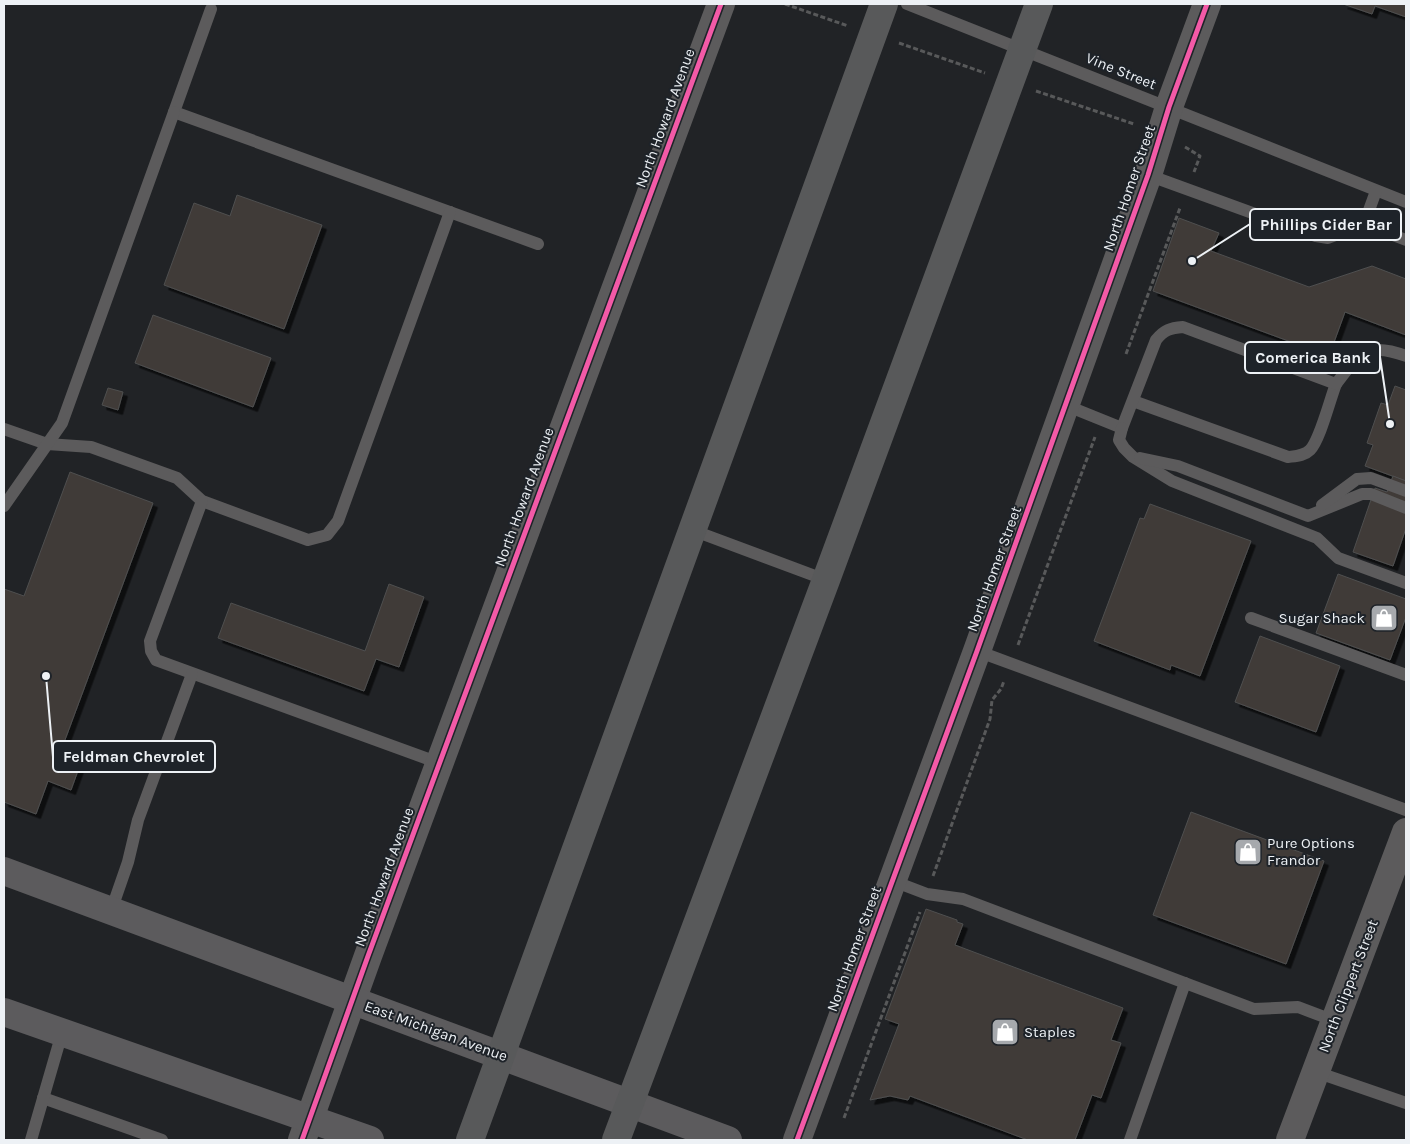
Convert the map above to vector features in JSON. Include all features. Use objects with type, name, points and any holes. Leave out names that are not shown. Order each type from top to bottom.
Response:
[{"type":"highway","points":[[470,1140],[884,4]]},
{"type":"highway","points":[[616,1140],[1039,4]]},
{"type":"main road","name":"East Michigan Avenue","points":[[4,871],[728,1140]]},
{"type":"main road","points":[[4,880],[33,882]]},
{"type":"main road","points":[[4,1012],[62,1033],[306,1130],[370,1140]]},
{"type":"street","name":"North Howard Avenue","points":[[306,1130],[439,763],[721,4]]},
{"type":"street","name":"North Homer Street","points":[[797,1140],[978,651],[1207,4]]},
{"type":"street","name":"North Clippert Street","points":[[1290,1140],[1406,832]]},
{"type":"lane","name":"Vine Street","points":[[907,4],[1406,202]]},
{"type":"lane","points":[[4,506],[62,423],[211,9]]},
{"type":"lane","points":[[174,112],[538,244]]},
{"type":"lane","points":[[1148,175],[1316,236],[1328,238],[1364,224],[1406,240]]},
{"type":"lane","points":[[1364,224],[1376,191]]},
{"type":"lane","points":[[4,429],[47,444],[91,446],[177,478],[202,501],[308,540],[327,535],[338,521],[450,212]]},
{"type":"lane","points":[[1336,384],[1183,327],[1172,328],[1163,331],[1156,340],[1119,440],[1133,457],[1172,481],[1317,538],[1338,558],[1406,582]]},
{"type":"lane","points":[[1132,401],[1288,457],[1299,456],[1310,450],[1316,439],[1336,384],[1354,361],[1367,351],[1393,351],[1406,356]]},
{"type":"lane","points":[[1065,405],[1122,428]]},
{"type":"lane","points":[[1133,457],[1178,466],[1308,516],[1362,494],[1371,494],[1406,508]]},
{"type":"lane","points":[[1308,516],[1357,479],[1372,478],[1406,491]]},
{"type":"lane","points":[[202,501],[150,641],[151,651],[156,660],[439,763]]},
{"type":"lane","points":[[692,530],[826,580]]},
{"type":"lane","points":[[1251,618],[1406,675]]},
{"type":"lane","points":[[978,651],[1406,810]]},
{"type":"lane","points":[[111,911],[128,862],[138,820],[192,674]]},
{"type":"lane","points":[[893,881],[926,894],[963,899],[1254,1009],[1298,1007],[1335,1021]]},
{"type":"lane","points":[[1130,1140],[1185,983]]},
{"type":"lane","points":[[30,1140],[62,1033]]},
{"type":"lane","points":[[1316,1072],[1406,1102]]},
{"type":"lane","points":[[43,1098],[162,1140]]},
{"type":"path","points":[[1126,354],[1200,156]]},
{"type":"path","points":[[844,1118],[990,719],[992,700],[1001,689],[1102,419]]},
{"type":"building","points":[[1343,4],[1406,4],[1406,17],[1375,6],[1372,14]]},
{"type":"building","points":[[237,195],[322,225],[284,329],[164,285],[194,203],[230,216]]},
{"type":"building","points":[[1179,218],[1219,233],[1211,251],[1309,287],[1372,266],[1406,279],[1406,335],[1345,312],[1329,356],[1153,291]]},
{"type":"building","points":[[153,315],[271,358],[253,407],[135,363]]},
{"type":"building","points":[[1395,386],[1406,390],[1406,481],[1365,466],[1373,445],[1367,443],[1381,403],[1388,405]]},
{"type":"building","points":[[108,388],[123,392],[118,410],[102,405]]},
{"type":"building","points":[[70,472],[153,503],[59,756],[80,765],[71,790],[48,781],[36,814],[4,802],[4,589],[24,596]]},
{"type":"building","points":[[1393,476],[1406,481],[1406,528],[1393,566],[1353,552],[1375,488],[1387,492]]},
{"type":"building","points":[[1150,504],[1251,541],[1200,676],[1171,665],[1170,670],[1094,641],[1140,518],[1144,519]]},
{"type":"building","points":[[1338,574],[1406,599],[1406,617],[1390,660],[1316,633]]},
{"type":"building","points":[[389,584],[424,597],[399,667],[376,659],[364,691],[218,638],[231,603],[365,651]]},
{"type":"building","points":[[1260,636],[1340,666],[1316,732],[1235,702]]},
{"type":"building","points":[[1191,812],[1324,861],[1286,964],[1153,915]]},
{"type":"building","name":"Staples","points":[[926,909],[963,924],[955,945],[1123,1008],[1111,1040],[1121,1043],[1101,1098],[1092,1095],[1075,1140],[1028,1140],[910,1096],[908,1100],[890,1096],[870,1100],[899,1024],[885,1019]]},
{"type":"cycle path","points":[[302,1140],[368,956],[721,4]]},
{"type":"cycle path","points":[[797,1140],[977,651],[1148,175],[1169,107],[1207,4]]},
{"type":"place","name":"Phillips Cider Bar","points":[[1192,261]]},
{"type":"place","name":"Comerica Bank","points":[[1390,424]]},
{"type":"place","name":"Sugar Shack","points":[[1384,618]]},
{"type":"place","name":"Feldman Chevrolet","points":[[46,676]]},
{"type":"place","name":"Pure Options Frandor","points":[[1248,852]]},
{"type":"place","name":"Staples","points":[[1005,1032]]}]
